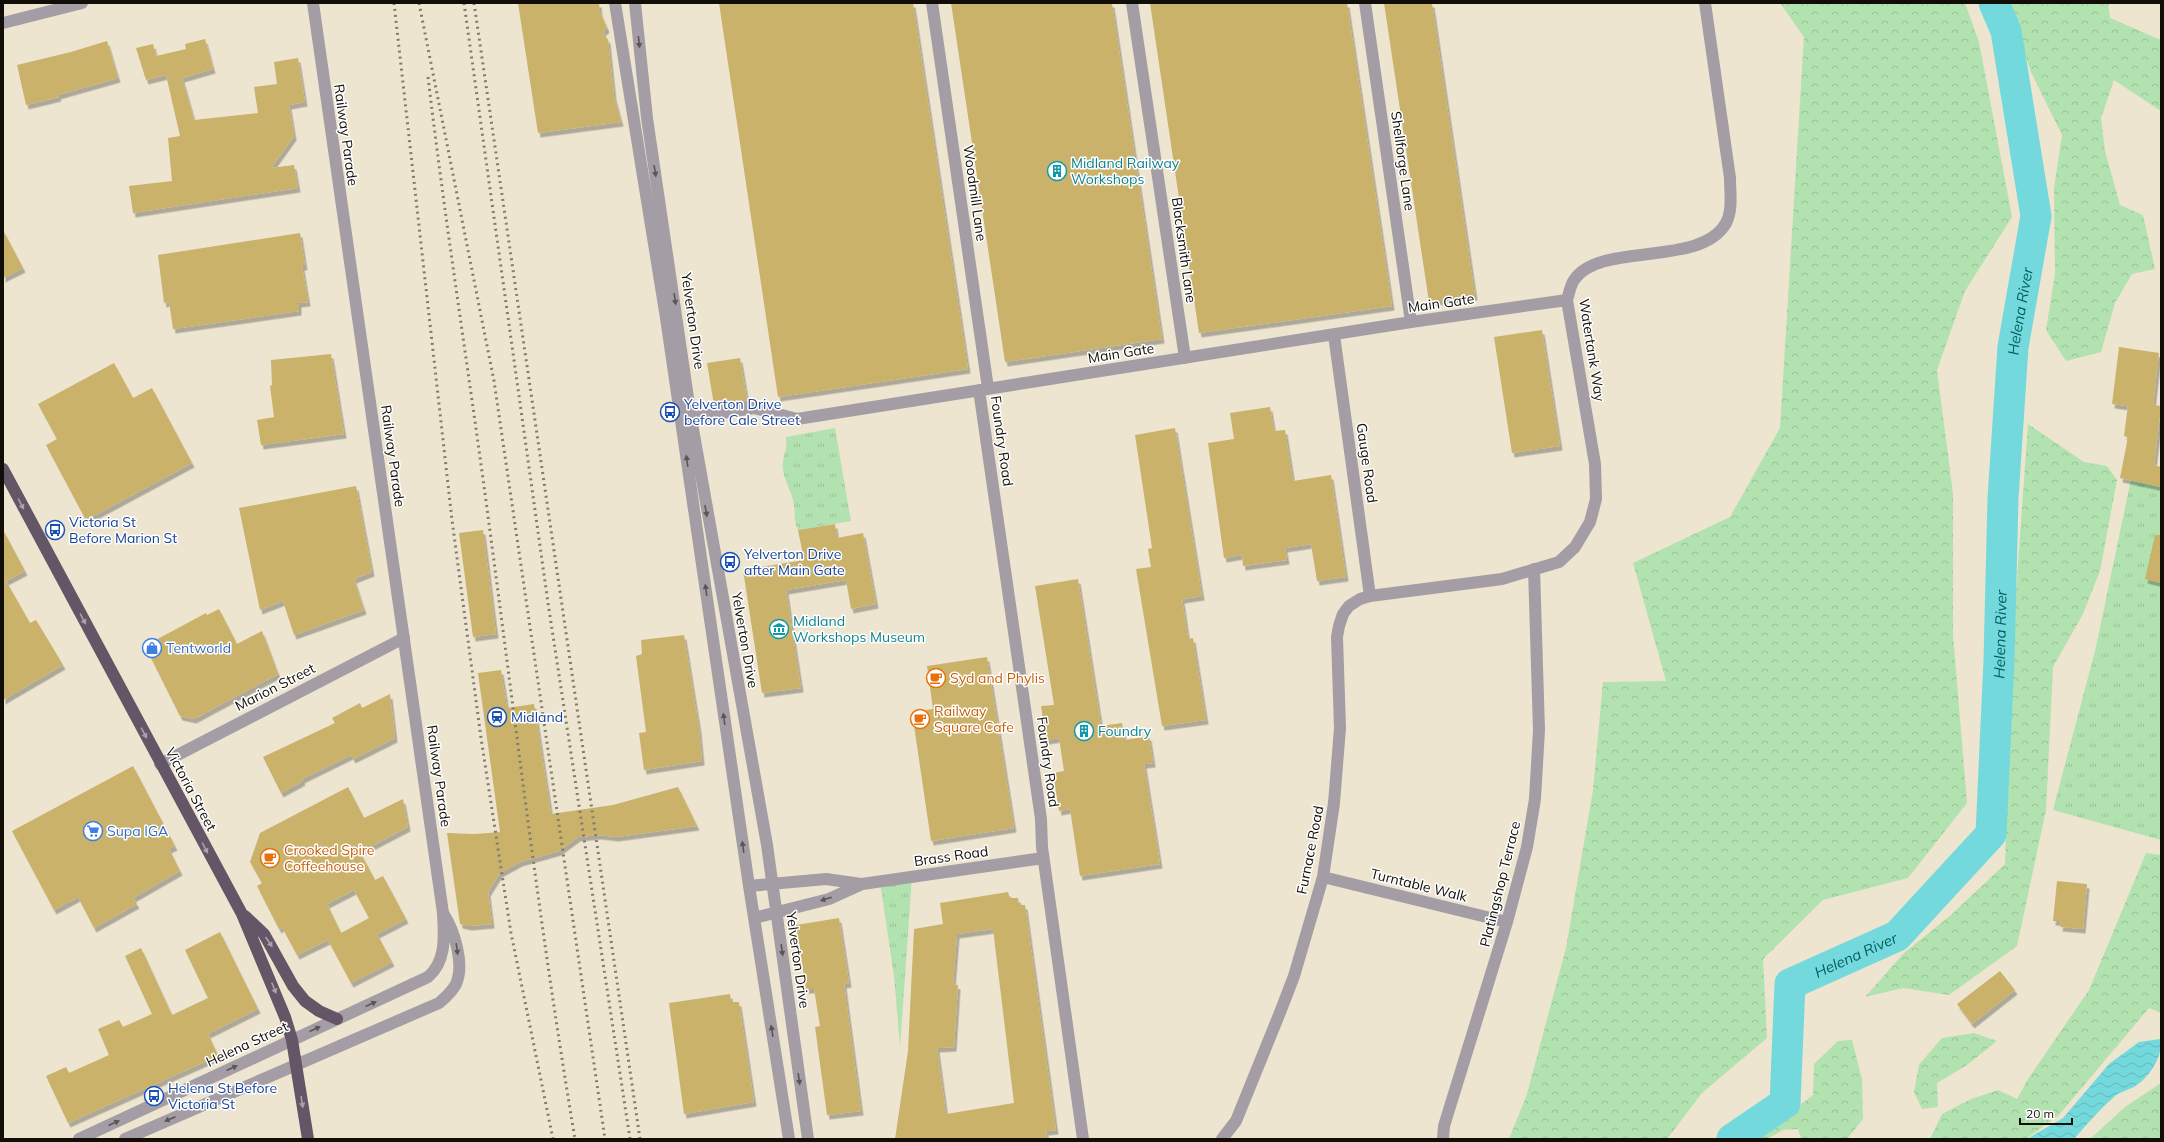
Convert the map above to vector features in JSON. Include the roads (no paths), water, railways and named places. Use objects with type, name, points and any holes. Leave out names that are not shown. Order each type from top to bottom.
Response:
[{"type":"highway","name":"Victoria Street","points":[[3,470],[242,914],[284,1012],[292,1040],[308,1139]]},
{"type":"highway","points":[[242,914],[264,934],[293,986],[304,1001],[315,1009],[338,1019]]},
{"type":"street","points":[[3,23],[82,3]]},
{"type":"street","name":"Railway Parade","points":[[313,3],[443,913],[442,956],[436,968],[428,977]]},
{"type":"street","name":"Yelverton Drive","points":[[616,3],[686,418],[773,883],[808,1139]]},
{"type":"street","name":"Yelverton Drive","points":[[635,3],[647,118],[749,886],[789,1139]]},
{"type":"street","name":"Woodmill Lane","points":[[932,3],[984,389]]},
{"type":"street","name":"Blacksmith Lane","points":[[1132,3],[1185,358]]},
{"type":"street","name":"Shellforge Lane","points":[[1365,3],[1411,322]]},
{"type":"street","name":"Watertank Way","points":[[1370,596],[1502,579],[1559,562],[1575,546],[1590,522],[1596,499],[1595,464],[1566,300],[1573,280],[1586,268],[1604,261],[1693,247],[1712,237],[1726,223],[1730,204],[1730,178],[1706,3]]},
{"type":"street","name":"Main Gate","points":[[686,418],[754,408],[797,419],[1411,322],[1566,300]]},
{"type":"street","name":"Gauge Road","points":[[1334,334],[1370,596]]},
{"type":"street","name":"Foundry Road","points":[[984,389],[1041,819],[1043,858],[1083,1139]]},
{"type":"street","name":"Platingshop Terrace","points":[[1444,1126],[1507,922],[1527,847],[1535,799],[1539,730],[1534,569]]},
{"type":"street","name":"Furnace Road","points":[[1230,1137],[1292,983],[1323,877],[1334,803],[1340,728],[1339,626],[1343,614],[1349,606],[1370,596]]},
{"type":"street","name":"Marion Street","points":[[160,764],[404,638]]},
{"type":"street","name":"Brass Road","points":[[749,886],[826,880],[862,884],[1043,858]]},
{"type":"street","name":"Turntable Walk","points":[[1323,877],[1507,922]]},
{"type":"street","name":"Brass Road","points":[[754,918],[829,899],[862,884]]},
{"type":"street","name":"Railway Parade","points":[[296,1065],[440,1003],[453,990],[459,971],[453,928],[443,913]]},
{"type":"street","name":"Helena Street","points":[[79,1139],[428,977]]},
{"type":"street","points":[[125,1139],[296,1065]]},
{"type":"street","points":[[1437,1139],[1444,1126]]},
{"type":"street","points":[[1443,1139],[1444,1126]]},
{"type":"water","points":[[2160,1039],[2160,1052],[2154,1066],[2145,1078],[2134,1087],[2115,1096],[2099,1111],[2074,1139],[2027,1139],[2063,1118],[2109,1064],[2139,1042]]},
{"type":"waterway","name":"Helena River","points":[[1732,1139],[1785,1103],[1790,984],[1897,936],[1991,834],[1999,660],[2003,498],[2013,347],[2036,216],[2006,31],[1994,3]]},
{"type":"railway","points":[[394,3],[452,520],[481,738],[511,933],[553,1139]]},
{"type":"railway","points":[[419,3],[494,381],[605,1139]]},
{"type":"railway","points":[[464,3],[548,603],[630,1139]]},
{"type":"railway","points":[[474,3],[640,1139]]},
{"type":"railway","points":[[428,77],[442,191],[490,531],[540,911],[575,1139]]},
{"type":"place","name":"Midland Railway Workshops","points":[[1057,171]]},
{"type":"place","name":"Yelverton Drive before Cale Street","points":[[670,412]]},
{"type":"place","name":"Victoria St Before Marion St","points":[[55,530]]},
{"type":"place","name":"Yelverton Drive after Main Gate","points":[[730,562]]},
{"type":"place","name":"Midland Workshops Museum","points":[[779,629]]},
{"type":"place","name":"Tentworld","points":[[152,648]]},
{"type":"place","name":"Syd and Phylis","points":[[936,678]]},
{"type":"place","name":"Midland","points":[[497,717]]},
{"type":"place","name":"Railway Square Cafe","points":[[920,719]]},
{"type":"place","name":"Foundry","points":[[1084,731]]},
{"type":"place","name":"Supa IGA","points":[[93,831]]},
{"type":"place","name":"Crooked Spire Coffeehouse","points":[[270,858]]},
{"type":"place","name":"Helena St Before Victoria St","points":[[154,1096]]}]
